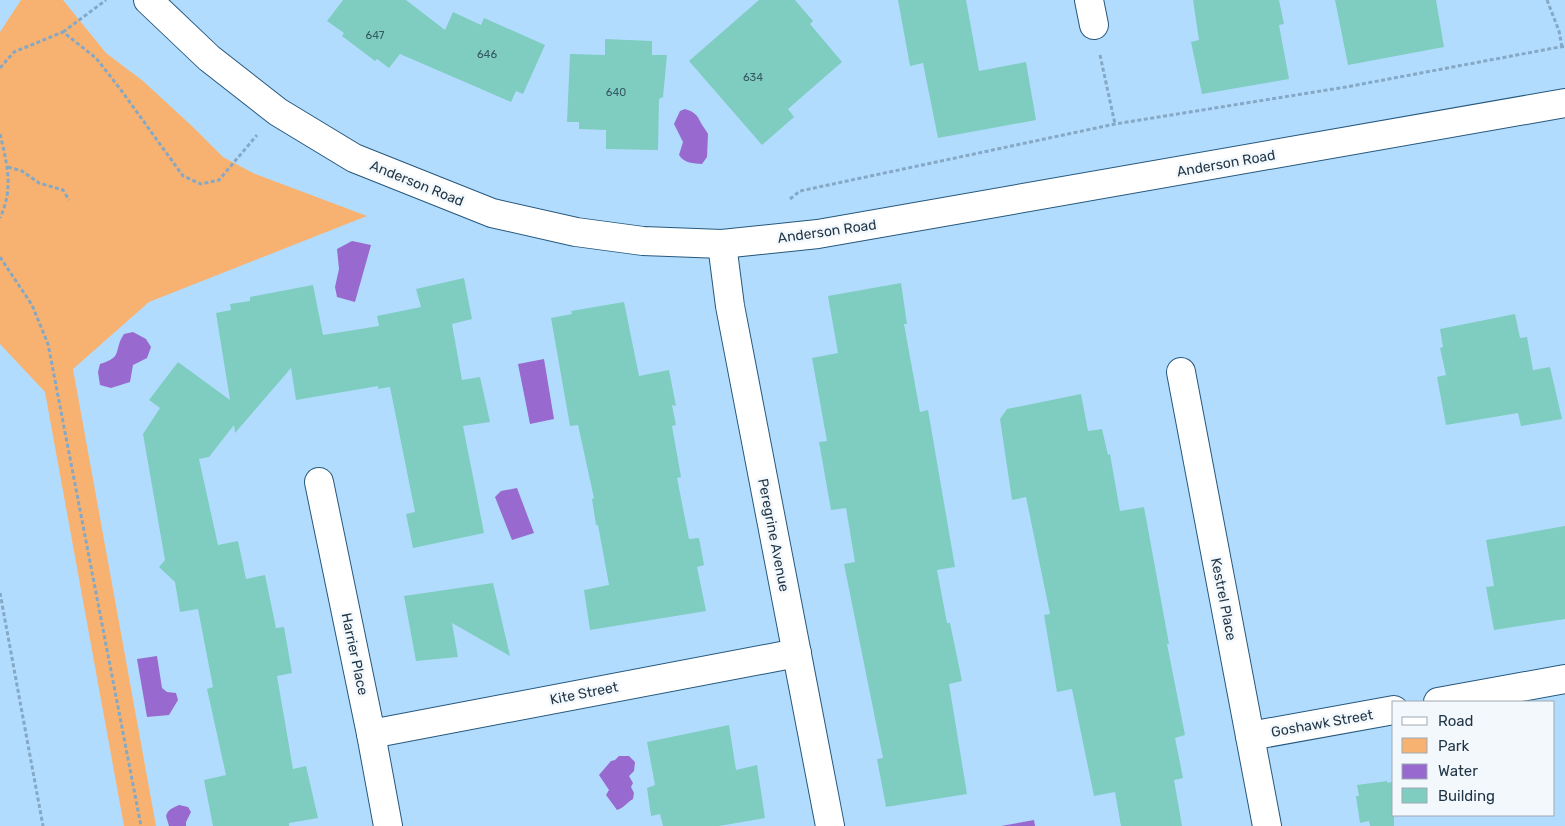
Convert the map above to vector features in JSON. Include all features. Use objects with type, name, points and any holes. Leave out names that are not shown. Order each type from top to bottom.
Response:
[{"type":"street","name":"Anderson Road","points":[[148,0],[209,58],[278,112],[354,158],[492,213],[576,232],[642,241],[722,244],[818,234],[1565,103]]},
{"type":"street","name":"Peregrine Avenue","points":[[722,244],[730,306],[830,826]]},
{"type":"street","name":"Kestrel Place","points":[[1181,372],[1267,826]]},
{"type":"street","name":"Harrier Place","points":[[319,482],[388,826]]},
{"type":"street","name":"Kite Street","points":[[371,734],[797,653]]},
{"type":"street","points":[[1444,701],[1565,679]]},
{"type":"street","name":"Goshawk Street","points":[[1250,736],[1392,710]]},
{"type":"path","points":[[0,68],[14,52],[63,32],[106,0]]},
{"type":"path","points":[[790,200],[800,191],[1115,124],[1346,87],[1563,46],[1547,0]]},
{"type":"path","points":[[1092,13],[1115,124]]},
{"type":"path","points":[[63,32],[96,58],[183,176],[202,184],[219,180],[278,112]]},
{"type":"path","points":[[0,134],[8,167],[9,182],[7,204],[0,218]]},
{"type":"path","points":[[8,167],[22,171],[39,184],[63,190],[69,200]]},
{"type":"path","points":[[0,257],[32,305],[48,344],[140,826]]},
{"type":"path","points":[[0,593],[44,826]]},
{"type":"green space","points":[[21,0],[63,0],[106,53],[143,81],[223,157],[253,173],[367,216],[149,302],[73,369],[156,826],[124,826],[45,392],[0,344],[0,32]]},
{"type":"water","points":[[685,109],[695,114],[708,134],[707,157],[702,164],[687,162],[679,155],[683,142],[674,124],[680,111]]},
{"type":"water","points":[[352,241],[371,245],[355,302],[337,297],[335,287],[339,269],[337,249]]},
{"type":"water","points":[[133,332],[146,339],[151,347],[147,358],[133,365],[130,382],[111,388],[100,385],[98,372],[100,364],[115,356],[124,334]]},
{"type":"water","points":[[544,359],[554,419],[530,424],[518,364]]},
{"type":"water","points":[[517,488],[534,533],[512,540],[495,497],[501,491]]},
{"type":"water","points":[[157,656],[162,688],[167,692],[176,693],[178,700],[169,715],[147,717],[137,659]]},
{"type":"water","points":[[619,756],[629,756],[635,762],[634,771],[629,776],[633,783],[631,787],[634,793],[633,799],[617,810],[606,795],[609,790],[599,775],[611,761]]},
{"type":"water","points":[[179,805],[188,807],[191,812],[186,826],[169,826],[166,816],[171,809]]},
{"type":"water","points":[[1034,820],[1035,826],[1001,826]]},
{"type":"building","points":[[343,0],[406,0],[445,30],[453,12],[481,25],[484,18],[545,45],[523,94],[516,91],[511,102],[400,54],[389,68],[377,59],[375,61],[342,36],[344,33],[327,21]]},
{"type":"building","points":[[759,0],[795,0],[813,21],[810,24],[842,62],[788,109],[794,117],[762,145],[689,61]]},
{"type":"building","points":[[898,0],[966,0],[979,71],[1026,62],[1036,120],[938,138],[923,63],[910,66]]},
{"type":"building","points":[[1193,0],[1279,0],[1284,24],[1279,25],[1289,79],[1202,94],[1191,42],[1199,40]]},
{"type":"building","points":[[1335,0],[1436,0],[1444,47],[1348,65]]},
{"type":"building","points":[[605,39],[652,41],[652,55],[667,55],[663,97],[659,99],[658,150],[606,149],[606,130],[579,129],[579,122],[567,122],[570,54],[605,55]]},
{"type":"building","points":[[464,278],[472,319],[452,324],[462,380],[480,377],[490,422],[463,426],[484,533],[413,548],[406,514],[415,512],[390,387],[378,389],[378,386],[296,400],[291,368],[235,433],[234,425],[209,457],[199,459],[218,545],[238,541],[246,579],[265,575],[276,628],[284,627],[292,673],[277,676],[293,769],[306,766],[318,818],[289,823],[289,826],[213,826],[204,780],[226,775],[207,689],[213,687],[198,609],[180,612],[175,582],[159,567],[165,560],[143,434],[160,408],[149,400],[178,362],[230,400],[216,313],[231,310],[230,304],[250,301],[250,297],[313,285],[323,335],[379,326],[377,316],[421,307],[416,289]]},
{"type":"building","points":[[901,283],[907,324],[904,324],[920,412],[928,410],[955,567],[937,570],[947,623],[950,623],[962,681],[949,684],[967,794],[886,807],[877,759],[883,758],[844,564],[855,562],[846,508],[831,510],[819,442],[827,441],[812,358],[838,353],[828,296]]},
{"type":"building","points":[[624,302],[639,376],[669,370],[676,406],[672,405],[676,425],[672,426],[681,477],[677,478],[689,539],[699,538],[704,565],[697,567],[706,611],[590,630],[584,590],[609,585],[598,525],[596,525],[592,499],[594,498],[578,425],[570,426],[551,318],[572,314],[571,311]]},
{"type":"building","points":[[1515,314],[1520,338],[1527,337],[1533,370],[1550,367],[1562,419],[1521,426],[1518,413],[1446,425],[1437,377],[1446,375],[1440,348],[1443,347],[1440,329]]},
{"type":"building","points":[[1081,394],[1088,431],[1102,429],[1108,455],[1110,454],[1120,511],[1144,507],[1169,644],[1167,644],[1185,735],[1175,738],[1183,778],[1174,780],[1182,826],[1121,826],[1115,792],[1094,796],[1072,689],[1057,692],[1044,615],[1050,614],[1026,497],[1012,500],[1000,419],[1007,409]]},
{"type":"building","points":[[1565,526],[1565,619],[1494,630],[1486,587],[1494,586],[1486,540]]},
{"type":"building","points":[[493,583],[510,656],[452,623],[458,657],[416,661],[404,596]]},
{"type":"building","points":[[729,725],[736,770],[757,765],[765,818],[719,826],[663,826],[660,814],[651,816],[647,788],[655,785],[647,742]]},
{"type":"building","points":[[1392,782],[1392,816],[1394,816],[1394,826],[1370,826],[1369,821],[1360,823],[1356,796],[1359,796],[1357,785]]}]
